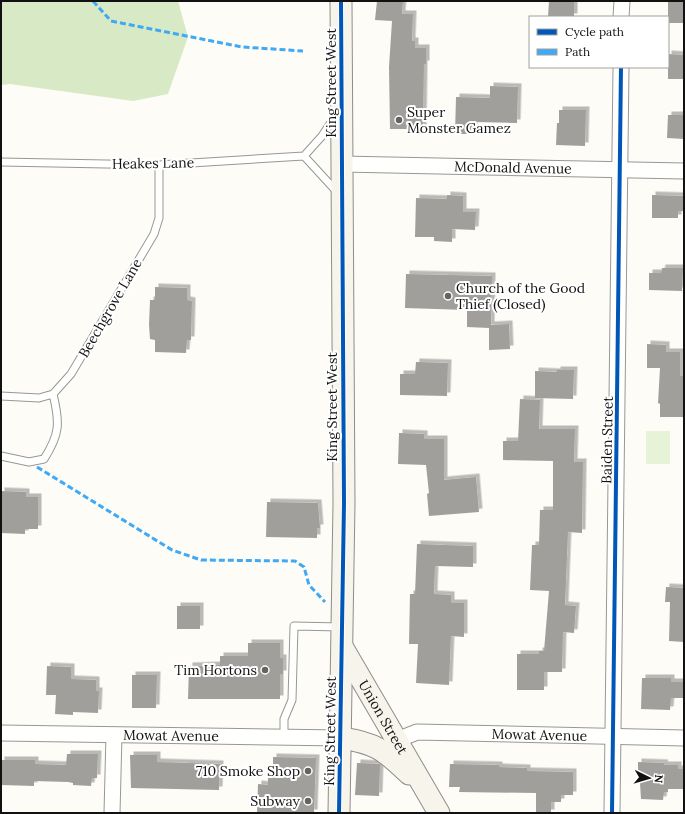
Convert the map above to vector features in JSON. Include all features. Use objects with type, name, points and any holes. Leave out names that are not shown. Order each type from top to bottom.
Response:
[{"type":"main road","name":"King Street West","points":[[339,813],[344,503],[341,1]]},
{"type":"main road","name":"Union Street","points":[[342,637],[397,740],[439,813]]},
{"type":"main road","name":"Union Street","points":[[341,738],[365,742],[384,751],[424,788]]},
{"type":"street","points":[[622,1],[622,16]]},
{"type":"street","name":"Baiden Street","points":[[612,813],[621,170],[621,68]]},
{"type":"street","name":"McDonald Avenue","points":[[342,164],[684,171]]},
{"type":"street","name":"Mowat Avenue","points":[[397,740],[417,732],[684,738]]},
{"type":"street","name":"Mowat Avenue","points":[[1,733],[341,738]]},
{"type":"street","points":[[112,813],[114,735]]},
{"type":"lane","points":[[342,106],[322,136],[304,156],[342,198]]},
{"type":"lane","name":"Heakes Lane","points":[[1,162],[159,165],[304,156]]},
{"type":"lane","name":"Beechgrove Lane","points":[[53,394],[71,374],[154,234],[159,218],[159,165]]},
{"type":"lane","points":[[1,396],[39,398],[53,394],[57,410],[58,431],[53,446],[44,459],[29,462],[1,456]]},
{"type":"lane","points":[[284,737],[284,720],[292,700],[294,626],[342,637]]},
{"type":"green space","points":[[1,1],[178,1],[188,37],[168,94],[133,101],[10,84],[1,85]]},
{"type":"green space","points":[[646,431],[670,431],[670,464],[646,464]]},
{"type":"building","points":[[377,1],[403,1],[402,14],[413,14],[412,41],[415,41],[415,48],[426,48],[426,64],[424,64],[423,129],[390,129],[389,67],[392,21],[375,20]]},
{"type":"building","points":[[549,1],[574,1],[574,16],[548,16]]},
{"type":"building","points":[[668,1],[684,1],[684,23],[669,23]]},
{"type":"building","points":[[669,54],[684,55],[684,79],[668,79]]},
{"type":"building","points":[[490,86],[518,87],[517,123],[474,122],[474,134],[455,134],[456,97],[490,98]]},
{"type":"building","points":[[559,110],[586,110],[585,146],[556,145]]},
{"type":"building","points":[[668,115],[684,115],[684,139],[667,138]]},
{"type":"building","points":[[447,195],[463,196],[463,212],[476,212],[475,230],[452,229],[452,242],[434,241],[434,237],[415,237],[416,198],[447,199]]},
{"type":"building","points":[[652,195],[684,196],[684,211],[678,211],[678,218],[652,218]]},
{"type":"building","points":[[662,268],[683,268],[682,291],[649,290],[649,273],[661,273]]},
{"type":"building","name":"Church of the Good Thief (Closed)","points":[[406,274],[492,276],[491,325],[509,324],[510,349],[489,350],[489,328],[467,327],[467,310],[405,308]]},
{"type":"building","points":[[155,287],[187,288],[187,300],[192,301],[191,340],[187,340],[186,353],[155,352],[155,340],[150,339],[149,325],[150,300],[155,300]]},
{"type":"building","points":[[647,344],[666,345],[666,352],[680,352],[680,376],[684,376],[684,417],[660,417],[660,404],[658,403],[660,368],[647,368]]},
{"type":"building","points":[[416,362],[448,363],[447,396],[400,395],[400,374],[415,374]]},
{"type":"building","points":[[557,370],[574,370],[573,399],[535,398],[535,371],[557,372]]},
{"type":"building","points":[[520,399],[540,400],[539,429],[575,429],[574,462],[583,462],[582,533],[568,532],[565,605],[576,606],[574,633],[563,632],[562,672],[544,672],[544,690],[517,690],[517,654],[539,654],[539,651],[544,651],[549,591],[530,590],[532,545],[539,545],[540,510],[553,510],[553,461],[503,460],[503,441],[518,441]]},
{"type":"building","points":[[399,433],[424,434],[424,439],[444,439],[444,480],[476,477],[479,512],[429,516],[427,494],[429,493],[426,465],[398,464]]},
{"type":"building","points":[[1,491],[26,492],[26,497],[38,497],[38,529],[25,529],[25,534],[1,533]]},
{"type":"building","points":[[267,502],[318,503],[320,528],[317,528],[317,538],[266,537]]},
{"type":"building","points":[[417,544],[473,546],[473,567],[435,566],[434,594],[451,595],[451,603],[464,603],[464,637],[451,636],[449,685],[416,683],[418,644],[409,644],[410,594],[415,594]]},
{"type":"building","points":[[666,587],[684,588],[684,642],[669,641],[670,602],[665,602]]},
{"type":"building","points":[[177,606],[200,606],[200,629],[177,629]]},
{"type":"building","points":[[248,643],[280,643],[280,658],[283,658],[283,674],[280,674],[280,699],[188,699],[189,666],[220,665],[220,656],[248,656]]},
{"type":"building","points":[[47,666],[71,667],[71,679],[96,680],[96,691],[99,691],[98,713],[73,712],[73,715],[55,714],[56,695],[46,695]]},
{"type":"building","points":[[132,675],[157,675],[156,708],[132,708]]},
{"type":"building","points":[[642,678],[671,678],[671,682],[684,682],[684,698],[671,698],[670,710],[641,709]]},
{"type":"building","points":[[67,754],[98,754],[97,778],[92,778],[91,786],[73,785],[73,783],[68,782],[34,781],[34,786],[1,785],[1,760],[35,760],[35,764],[66,765]]},
{"type":"building","points":[[130,755],[157,755],[157,762],[220,764],[219,790],[131,788]]},
{"type":"building","points":[[273,757],[316,758],[314,813],[257,813],[258,784],[268,785],[268,772],[273,772]]},
{"type":"building","points":[[638,762],[678,765],[678,769],[684,769],[684,789],[668,789],[668,792],[664,792],[663,800],[641,799],[640,783],[638,782]]},
{"type":"building","points":[[357,763],[380,764],[379,796],[355,795]]},
{"type":"building","points":[[450,764],[499,765],[499,767],[527,768],[527,771],[573,772],[573,795],[561,795],[561,802],[551,802],[551,813],[536,813],[536,793],[459,792],[460,787],[449,787]]},
{"type":"marked path","points":[[93,1],[111,21],[242,47],[303,51]]},
{"type":"marked path","points":[[37,467],[172,550],[201,560],[295,561],[304,567],[309,585],[325,602]]},
{"type":"cycle path","points":[[339,813],[344,503],[341,1]]},
{"type":"cycle path","points":[[612,813],[621,68]]},
{"type":"place","name":"Super Monster Gamez","points":[[399,120]]},
{"type":"place","name":"Church of the Good Thief (Closed)","points":[[448,296]]},
{"type":"place","name":"Tim Hortons","points":[[265,670]]},
{"type":"place","name":"710 Smoke Shop","points":[[308,771]]},
{"type":"place","name":"Subway","points":[[308,801]]}]
